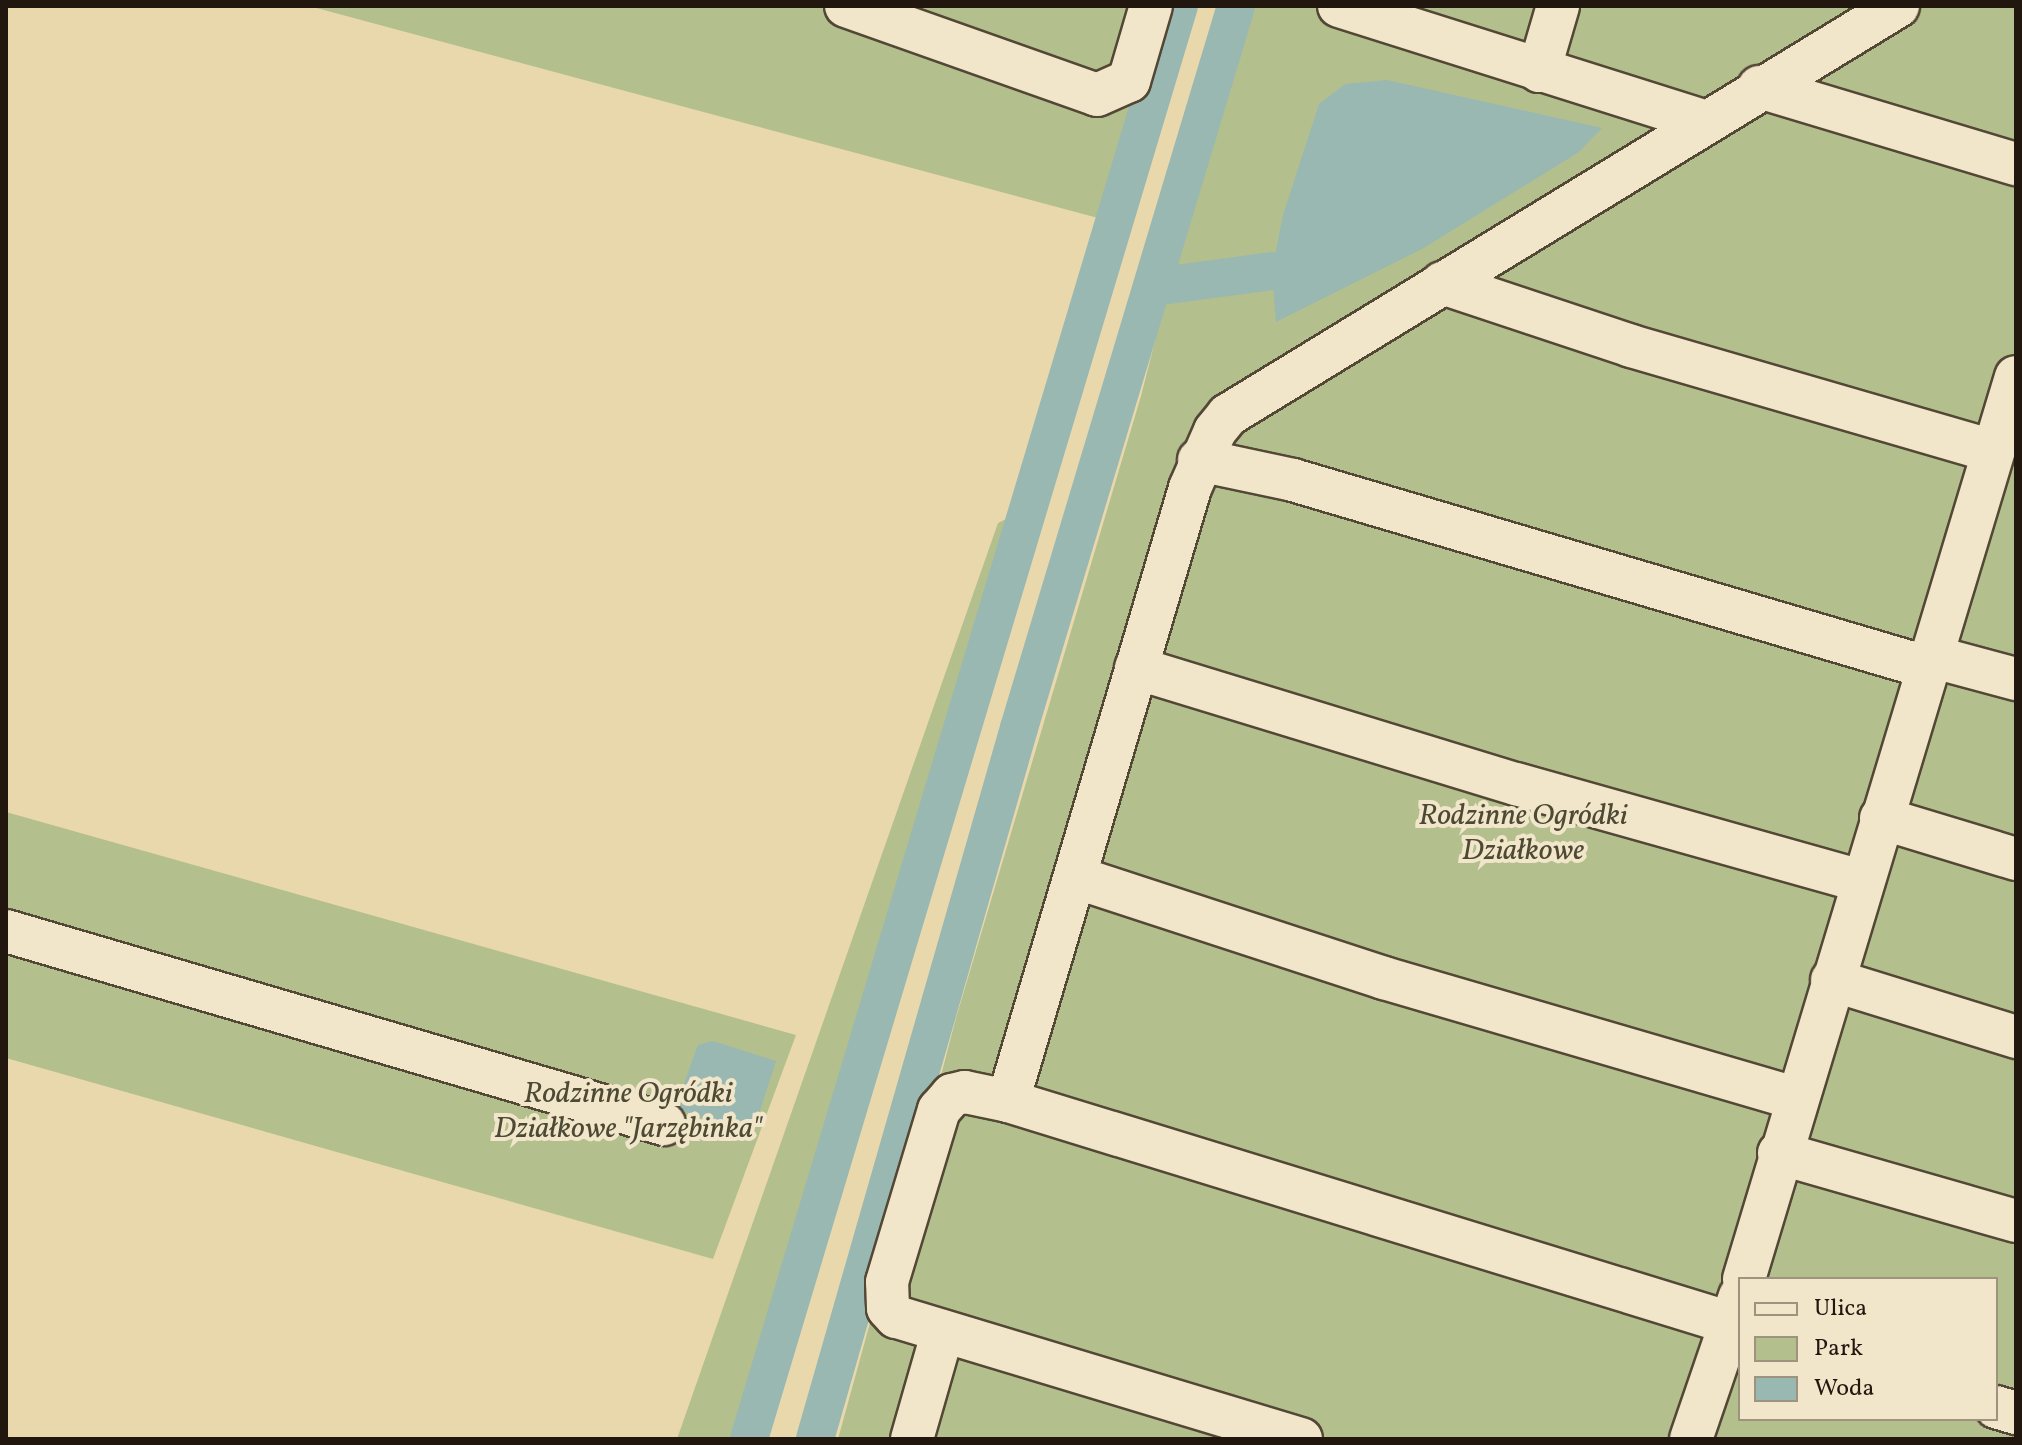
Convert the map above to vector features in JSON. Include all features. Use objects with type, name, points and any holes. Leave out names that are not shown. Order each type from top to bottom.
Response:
[{"type":"lane","points":[[846,6],[1097,95],[1129,81],[1151,6]]},
{"type":"lane","points":[[1339,6],[1704,121]]},
{"type":"lane","points":[[1539,71],[1558,6]]},
{"type":"lane","points":[[1008,1101],[1199,460],[1228,415],[1759,87],[1840,24],[1898,6]]},
{"type":"lane","points":[[1759,87],[2016,164]]},
{"type":"lane","points":[[1442,283],[1631,346],[1997,476]]},
{"type":"lane","points":[[1745,1277],[1795,1098],[1928,661],[1997,476],[2016,377]]},
{"type":"lane","points":[[1199,460],[1293,480],[1928,661],[2016,679]]},
{"type":"lane","points":[[1136,668],[1516,784],[1862,881]]},
{"type":"lane","points":[[1881,818],[2016,859]]},
{"type":"lane","points":[[1075,877],[1384,978],[1795,1098]]},
{"type":"lane","points":[[6,931],[664,1124]]},
{"type":"lane","points":[[1832,980],[2016,1037]]},
{"type":"lane","points":[[1301,1439],[896,1317],[888,1308],[887,1282],[939,1110],[952,1095],[965,1092],[1008,1101],[1738,1315],[1720,1348],[1691,1439]]},
{"type":"lane","points":[[1779,1153],[2016,1221]]},
{"type":"lane","points":[[912,1439],[943,1331]]},
{"type":"green space","points":[[309,6],[1160,6],[1098,218]]},
{"type":"green space","name":"Rodzinne Ogródki Działkowe","points":[[1254,6],[2016,6],[2016,1439],[838,1439],[876,1301],[887,1282],[956,1018],[1141,396],[1177,254]]},
{"type":"green space","points":[[1046,499],[757,1439],[677,1439],[998,523]]},
{"type":"green space","name":"Rodzinne Ogródki Działkowe \"Jarzębinka\"","points":[[6,812],[796,1035],[713,1259],[6,1058]]},
{"type":"water","points":[[1387,80],[1602,128],[1579,152],[1422,249],[1276,322],[1272,271],[1283,215],[1319,104],[1345,84]]},
{"type":"water","points":[[713,1041],[776,1061],[756,1123],[746,1133],[675,1108],[698,1045]]},
{"type":"waterway","points":[[749,1439],[1179,6]]},
{"type":"waterway","points":[[815,1439],[1019,728],[1236,6]]},
{"type":"waterway","points":[[1154,287],[1272,271]]}]
